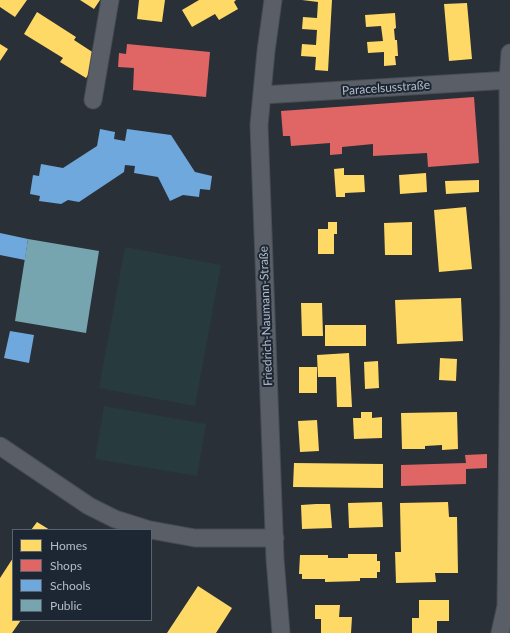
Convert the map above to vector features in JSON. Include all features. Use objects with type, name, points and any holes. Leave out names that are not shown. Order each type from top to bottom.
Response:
[{"type":"street","points":[[93,100],[110,0]]},
{"type":"street","name":"Friedrich-Naumann-Straße","points":[[273,0],[266,51],[260,125],[275,538],[281,633]]},
{"type":"street","points":[[500,633],[506,606],[510,314],[510,53]]},
{"type":"street","name":"Paracelsusstraße","points":[[262,95],[509,80]]},
{"type":"street","points":[[0,446],[89,506],[114,519],[147,529]]},
{"type":"street","points":[[152,530],[195,538],[275,538]]},
{"type":"green space","points":[[125,247],[221,265],[195,406],[99,388]]},
{"type":"green space","points":[[104,406],[206,424],[197,476],[95,459]]},
{"type":"building: Homes","points":[[0,0],[27,0],[15,17],[0,7]]},
{"type":"building: Homes","points":[[80,0],[100,0],[94,9]]},
{"type":"building: Homes","points":[[139,0],[165,0],[162,22],[137,19]]},
{"type":"building: Homes","points":[[199,0],[236,0],[234,2],[238,9],[219,20],[215,14],[192,27],[182,10]]},
{"type":"building: Homes","points":[[302,0],[332,0],[328,71],[315,70],[316,57],[301,56],[302,44],[316,45],[317,30],[302,29],[303,17],[317,18],[318,2]]},
{"type":"building: Homes","points":[[467,3],[472,59],[449,61],[444,4]]},
{"type":"building: Homes","points":[[37,12],[76,37],[74,40],[100,57],[86,78],[60,62],[63,58],[24,34]]},
{"type":"building: Homes","points":[[395,13],[396,28],[394,29],[395,40],[397,40],[398,56],[395,56],[396,65],[384,66],[384,52],[368,53],[367,42],[383,41],[381,26],[366,27],[365,15]]},
{"type":"building: Homes","points":[[0,44],[8,49],[0,61]]},
{"type":"building: Homes","points":[[344,168],[344,175],[364,175],[365,192],[345,193],[345,197],[336,197],[334,169]]},
{"type":"building: Homes","points":[[426,173],[427,192],[400,194],[399,175]]},
{"type":"building: Homes","points":[[479,180],[479,192],[446,194],[445,181]]},
{"type":"building: Homes","points":[[466,207],[472,269],[439,272],[434,210]]},
{"type":"building: Homes","points":[[328,222],[337,222],[337,234],[334,234],[334,254],[318,254],[318,229],[328,229]]},
{"type":"building: Homes","points":[[412,222],[412,255],[385,255],[384,223]]},
{"type":"building: Homes","points":[[461,298],[463,341],[397,344],[395,300]]},
{"type":"building: Homes","points":[[301,303],[322,303],[323,336],[302,336]]},
{"type":"building: Homes","points":[[325,325],[366,325],[366,346],[325,346]]},
{"type":"building: Homes","points":[[349,353],[352,407],[337,407],[336,377],[318,377],[317,355]]},
{"type":"building: Homes","points":[[440,358],[457,359],[456,381],[439,380]]},
{"type":"building: Homes","points":[[378,361],[379,388],[365,389],[364,362]]},
{"type":"building: Homes","points":[[299,367],[317,367],[317,393],[299,393]]},
{"type":"building: Homes","points":[[361,412],[372,412],[372,418],[382,417],[382,438],[354,439],[353,418],[361,418]]},
{"type":"building: Homes","points":[[457,412],[458,449],[442,450],[442,445],[425,446],[425,449],[402,449],[401,413]]},
{"type":"building: Homes","points":[[317,420],[319,451],[300,452],[298,421]]},
{"type":"building: Homes","points":[[294,463],[383,464],[383,488],[293,487]]},
{"type":"building: Homes","points":[[382,502],[383,527],[349,528],[348,503]]},
{"type":"building: Homes","points":[[448,502],[449,517],[457,517],[458,573],[435,573],[436,582],[396,583],[395,552],[401,552],[400,503]]},
{"type":"building: Homes","points":[[330,504],[332,528],[302,529],[301,505]]},
{"type":"building: Homes","points":[[37,522],[48,529],[32,529]]},
{"type":"building: Homes","points":[[348,554],[377,554],[377,561],[380,561],[380,572],[377,572],[377,578],[360,578],[360,581],[325,582],[325,579],[302,579],[302,574],[299,574],[300,555],[328,555],[328,558],[348,558]]},
{"type":"building: Homes","points":[[12,560],[12,621],[20,621],[12,633],[0,633],[0,578]]},
{"type":"building: Homes","points":[[198,586],[232,608],[216,633],[167,633]]},
{"type":"building: Homes","points":[[419,600],[449,600],[449,621],[437,621],[437,633],[412,633],[412,618],[419,618]]},
{"type":"building: Homes","points":[[315,605],[340,605],[339,617],[352,617],[351,633],[321,633],[321,619],[315,619]]},
{"type":"building: Shops","points":[[127,44],[210,52],[206,97],[133,90],[134,68],[118,67],[119,53],[126,54]]},
{"type":"building: Shops","points":[[474,97],[479,163],[428,167],[427,153],[373,156],[373,144],[342,147],[342,154],[330,155],[330,143],[291,146],[290,136],[283,136],[281,111]]},
{"type":"building: Shops","points":[[487,454],[487,468],[466,469],[466,484],[401,486],[401,465],[466,463],[465,455]]},
{"type":"building: Schools","points":[[100,129],[115,132],[114,139],[125,141],[127,129],[171,135],[195,172],[212,176],[210,190],[200,189],[199,197],[183,195],[170,201],[158,177],[134,173],[135,166],[125,165],[124,172],[79,202],[68,200],[61,204],[39,201],[40,196],[30,194],[33,175],[39,176],[41,164],[63,168],[97,146]]},
{"type":"building: Schools","points":[[0,233],[28,239],[25,260],[0,255]]},
{"type":"building: Schools","points":[[10,331],[34,335],[29,363],[4,358]]},
{"type":"building: Public","points":[[28,239],[99,251],[86,333],[15,321]]}]
